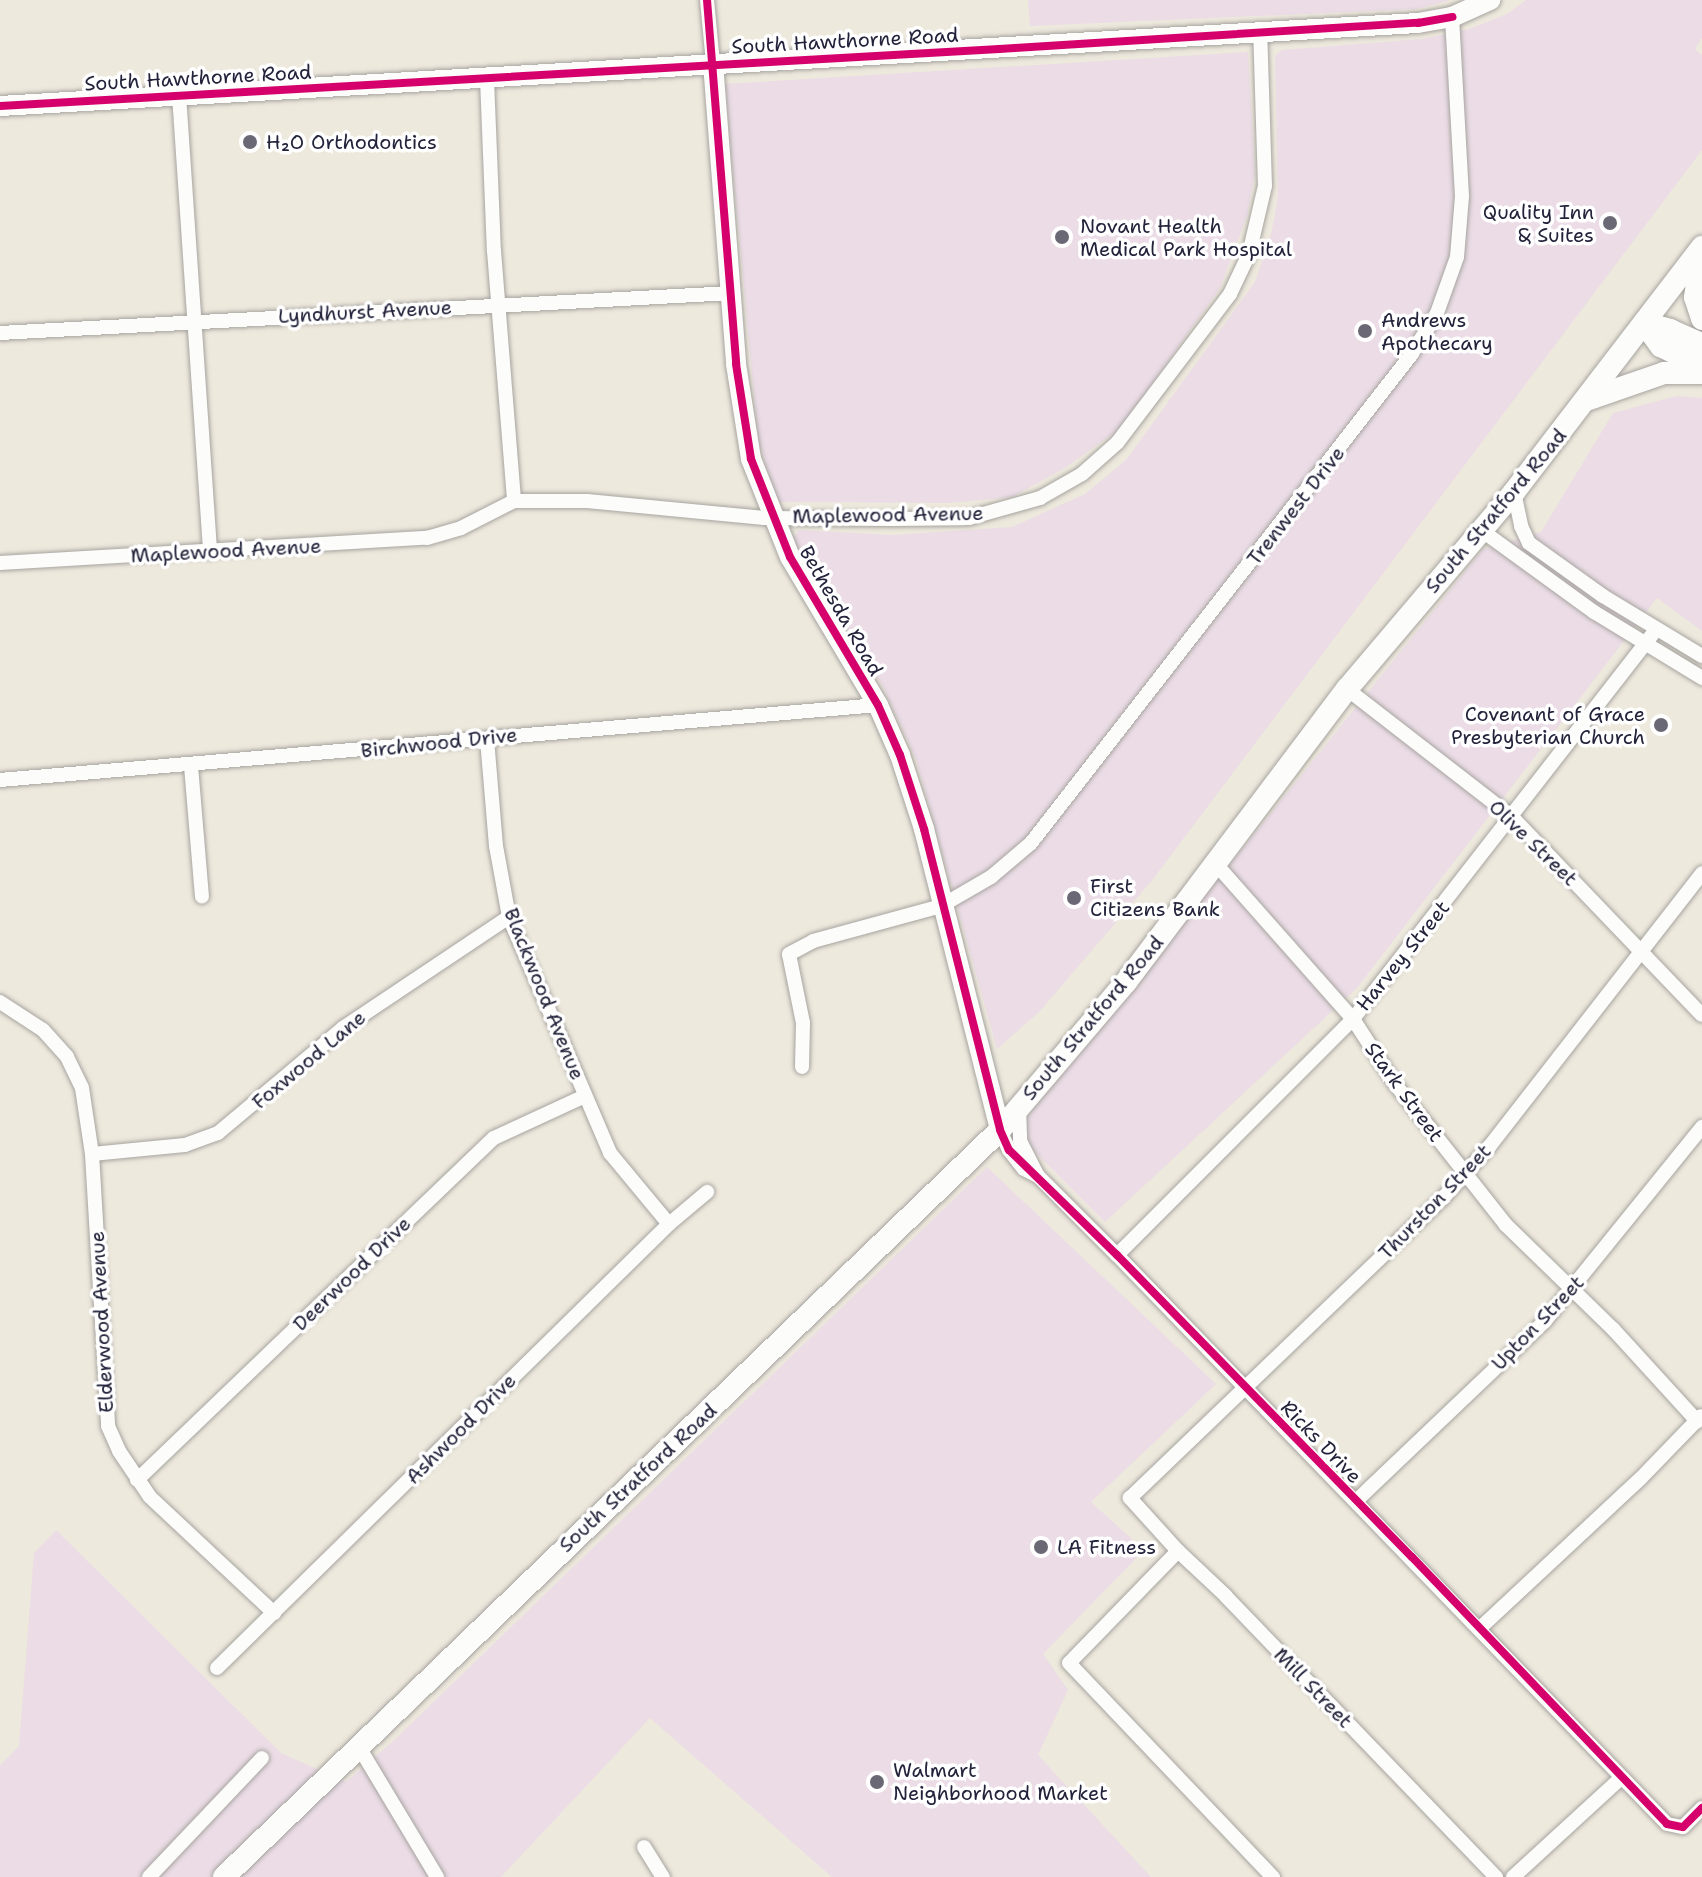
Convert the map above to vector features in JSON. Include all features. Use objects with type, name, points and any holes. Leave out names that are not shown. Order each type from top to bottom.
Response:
[{"type":"main road","name":"South Hawthorne Road","points":[[0,106],[1418,23],[1452,17],[1490,0]]},
{"type":"main road","name":"Bethesda Road","points":[[713,63],[742,414],[751,459],[790,557],[878,705],[913,792],[1000,1130]]},
{"type":"main road","points":[[1702,250],[1695,297],[1702,319]]},
{"type":"main road","name":"South Stratford Road","points":[[224,1877],[1000,1130],[1126,982],[1347,689],[1514,492],[1702,250]]},
{"type":"main road","points":[[1644,323],[1702,344]]},
{"type":"main road","points":[[1644,323],[1661,346],[1702,367]]},
{"type":"main road","points":[[1586,400],[1664,373],[1702,373]]},
{"type":"street","name":"Bethesda Road","points":[[707,0],[713,63]]},
{"type":"street","name":"Trenwest Drive","points":[[802,1067],[803,1023],[789,954],[813,941],[941,906],[991,877],[1031,843],[1396,378],[1437,313],[1457,257],[1462,196],[1452,17]]},
{"type":"street","name":"Maplewood Avenue","points":[[0,563],[427,538],[461,528],[514,501],[587,501],[772,518],[969,518],[994,514],[1040,498],[1082,474],[1117,443],[1204,333],[1230,294],[1249,254],[1265,186],[1260,31]]},
{"type":"street","points":[[487,79],[514,501]]},
{"type":"street","points":[[179,95],[210,552]]},
{"type":"street","name":"Lyndhurst Avenue","points":[[0,333],[731,293]]},
{"type":"street","points":[[1514,492],[1521,526],[1529,543],[1603,596],[1702,656]]},
{"type":"street","points":[[1481,530],[1555,586],[1702,678]]},
{"type":"street","name":"Harvey Street","points":[[1117,1255],[1353,1019],[1648,646],[1657,629]]},
{"type":"street","name":"Olive Street","points":[[1347,689],[1512,817],[1702,1015]]},
{"type":"street","name":"Birchwood Drive","points":[[0,780],[878,705]]},
{"type":"street","name":"Blackwood Avenue","points":[[487,739],[496,846],[509,917],[610,1153],[669,1224]]},
{"type":"street","points":[[191,766],[202,897]]},
{"type":"street","name":"Stark Street","points":[[1215,863],[1353,1019],[1395,1084],[1506,1225],[1700,1418]]},
{"type":"street","name":"Thurston Street","points":[[1130,1498],[1433,1208],[1489,1147],[1639,949],[1702,873]]},
{"type":"street","name":"Foxwood Lane","points":[[92,1154],[156,1150],[194,1143],[218,1133],[343,1028],[509,917]]},
{"type":"street","name":"Elderwood Avenue","points":[[0,1002],[43,1030],[67,1057],[82,1088],[92,1154],[108,1426],[137,1480],[150,1497],[274,1613]]},
{"type":"street","name":"Deerwood Drive","points":[[137,1480],[494,1138],[585,1096]]},
{"type":"street","name":"Ricks Drive","points":[[1019,1107],[1020,1141],[1038,1176],[1621,1778],[1667,1824],[1683,1827],[1702,1808]]},
{"type":"street","name":"Upton Street","points":[[1356,1501],[1517,1349],[1573,1290],[1702,1127]]},
{"type":"street","name":"Ricks Drive","points":[[1000,1130],[1024,1169],[1038,1176]]},
{"type":"street","name":"Ashwood Drive","points":[[217,1668],[669,1224],[707,1192]]},
{"type":"street","points":[[1479,1629],[1700,1418]]},
{"type":"street","name":"Mill Street","points":[[1130,1498],[1496,1877]]},
{"type":"street","points":[[1178,1551],[1069,1663],[1273,1877]]},
{"type":"street","points":[[359,1747],[437,1877]]},
{"type":"street","points":[[149,1877],[262,1758]]},
{"type":"street","points":[[1513,1877],[1621,1778]]},
{"type":"street","points":[[644,1847],[663,1877]]},
{"type":"shaded area","points":[[1028,0],[1450,0],[1417,9],[1030,26]]},
{"type":"shaded area","points":[[1526,0],[1702,0],[1702,38],[1695,49],[1702,55],[1702,150],[1153,879],[1040,1011],[997,1049],[916,759],[883,687],[793,541],[798,530],[893,535],[1012,527],[1085,494],[1126,460],[1255,282],[1272,230],[1278,196],[1275,56],[1282,50],[1422,39],[1469,29],[1507,14]]},
{"type":"shaded area","points":[[1248,52],[1255,174],[1247,216],[1220,288],[1121,428],[1065,468],[1012,497],[950,503],[777,502],[758,439],[725,84]]},
{"type":"shaded area","points":[[1677,396],[1702,398],[1702,631],[1657,598],[1357,988],[1105,1222],[1015,1132],[1483,549],[1541,532],[1613,413]]},
{"type":"shaded area","points":[[987,1167],[1216,1384],[1091,1502],[1144,1550],[1043,1654],[1068,1690],[1038,1755],[1151,1877],[832,1877],[650,1718],[501,1877],[0,1877],[0,1765],[19,1746],[34,1553],[56,1530],[281,1753],[346,1782],[393,1741]]},
{"type":"cycle path","points":[[707,0],[736,364],[751,459],[790,557],[878,705],[900,755],[924,829],[1000,1130],[1009,1150],[1117,1255],[1412,1557],[1667,1824],[1683,1827],[1702,1808]]},
{"type":"cycle path","points":[[0,106],[999,49],[1418,23],[1452,17]]},
{"type":"place","name":"H₂O Orthodontics","points":[[250,142]]},
{"type":"place","name":"Quality Inn & Suites","points":[[1610,223]]},
{"type":"place","name":"Novant Health Medical Park Hospital","points":[[1062,237]]},
{"type":"place","name":"Andrews Apothecary","points":[[1365,331]]},
{"type":"place","name":"Covenant of Grace Presbyterian Church","points":[[1661,725]]},
{"type":"place","name":"First Citizens Bank","points":[[1074,898]]},
{"type":"place","name":"LA Fitness","points":[[1041,1547]]},
{"type":"place","name":"Walmart Neighborhood Market","points":[[877,1782]]}]
